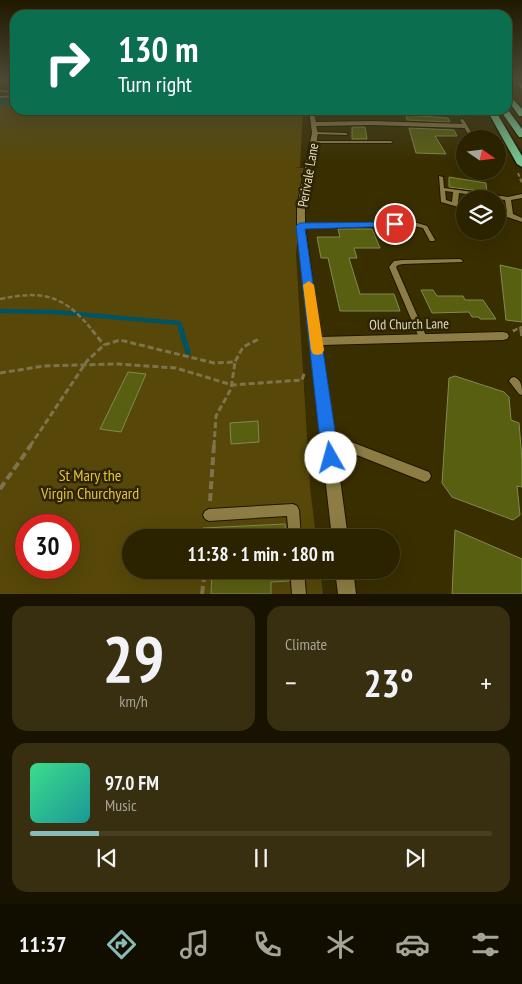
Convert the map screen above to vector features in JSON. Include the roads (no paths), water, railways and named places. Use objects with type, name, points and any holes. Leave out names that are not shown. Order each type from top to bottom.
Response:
[{"type":"highway","points":[[494,115],[522,164]]},
{"type":"highway","points":[[508,115],[522,135]]},
{"type":"street","name":"Perivale Lane","points":[[311,115],[315,133],[300,226],[339,529]]},
{"type":"street","points":[[315,133],[372,123],[464,126]]},
{"type":"street","name":"Old Church Lane","points":[[316,341],[503,336]]},
{"type":"street","points":[[345,579],[347,594]]},
{"type":"lane","points":[[462,120],[467,130]]},
{"type":"lane","points":[[315,133],[346,134]]},
{"type":"lane","points":[[315,133],[391,142]]},
{"type":"lane","points":[[441,177],[442,189],[443,201],[455,205],[456,191],[442,189]]},
{"type":"lane","points":[[510,215],[508,199],[522,196]]},
{"type":"lane","points":[[506,214],[522,220]]},
{"type":"lane","points":[[300,226],[414,224],[425,227],[432,240]]},
{"type":"lane","points":[[423,338],[392,267],[396,263],[403,262],[460,261]]},
{"type":"lane","points":[[514,381],[522,391]]},
{"type":"lane","points":[[328,438],[425,476]]},
{"type":"lane","points":[[209,515],[293,510],[294,529]]},
{"type":"lane","points":[[298,579],[299,594]]},
{"type":"waterway","points":[[0,311],[54,312],[179,323],[182,331]]},
{"type":"waterway","points":[[181,330],[188,352]]},
{"type":"park label","name":"St Mary the Virgin Churchyard","points":[[90,484]]}]
